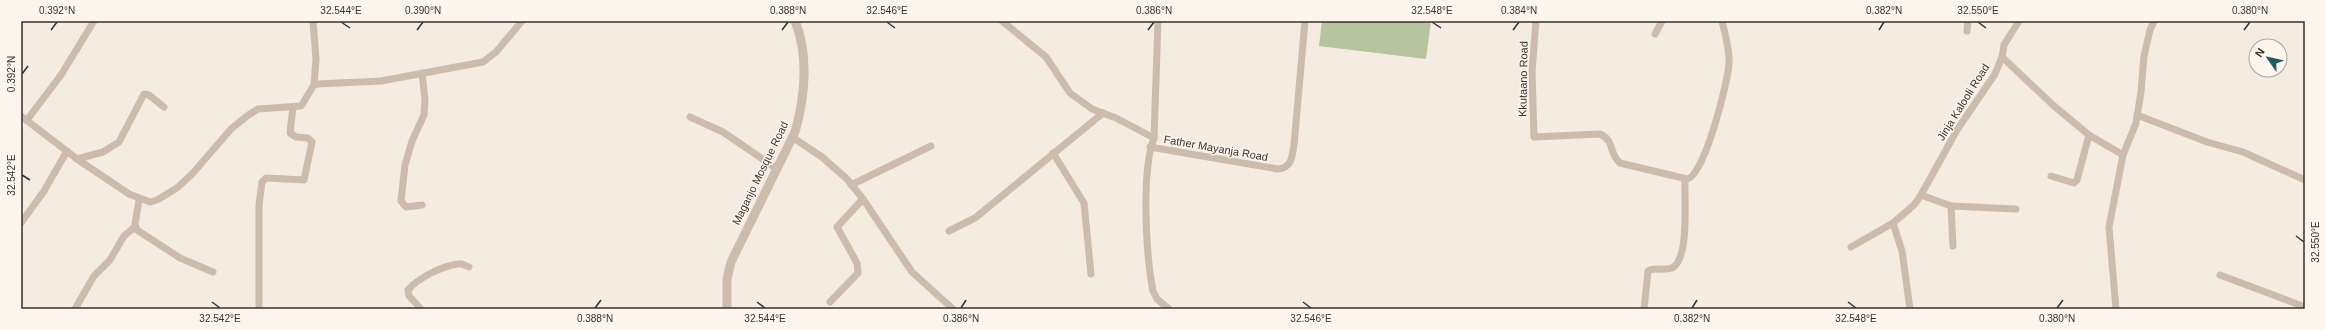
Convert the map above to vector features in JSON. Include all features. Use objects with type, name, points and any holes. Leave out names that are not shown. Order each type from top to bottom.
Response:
[{"type":"street","points":[[94,21],[61,75],[24,118],[77,159],[139,200],[150,202],[157,200],[177,188],[193,173],[231,129],[247,116],[258,109],[297,107],[304,102],[314,85],[316,60],[313,21]]},
{"type":"street","points":[[314,85],[381,81],[483,62],[490,58],[522,21]]},
{"type":"street","name":"Maganjo Mosque Road","points":[[727,309],[727,279],[731,262],[792,137],[801,112],[805,91],[799,29],[795,21]]},
{"type":"street","points":[[1002,21],[1046,57],[1070,94],[1092,109],[1154,138]]},
{"type":"street","name":"Father Mayanja Road","points":[[1158,21],[1154,138],[1150,147],[1230,162],[1278,169],[1286,167],[1291,163],[1294,145],[1305,21]]},
{"type":"street","name":"Kkutaano Road","points":[[1536,21],[1532,72],[1534,137],[1600,134],[1608,138],[1611,143],[1615,159],[1620,163],[1685,179]]},
{"type":"street","points":[[1655,34],[1662,21]]},
{"type":"street","points":[[1644,309],[1648,271],[1671,268],[1678,262],[1683,250],[1685,179],[1691,179],[1694,176],[1711,139],[1729,66],[1722,21]]},
{"type":"street","points":[[1967,31],[1968,21]]},
{"type":"street","name":"Jinja Kalooli Road","points":[[1851,247],[1893,223],[1914,205],[1921,195],[1956,130],[1995,74],[2002,57],[2004,45],[2020,21]]},
{"type":"street","points":[[2116,309],[2109,227],[2122,156],[2136,124],[2136,115],[2141,97],[2144,56],[2150,30],[2154,21]]},
{"type":"street","points":[[2002,57],[2054,106],[2089,135],[2122,156]]},
{"type":"street","points":[[422,73],[425,100],[424,115],[412,141],[405,165],[401,202],[406,206],[422,205]]},
{"type":"street","points":[[77,159],[102,152],[119,142],[144,94],[149,95],[164,107]]},
{"type":"street","points":[[259,309],[259,204],[262,182],[266,178],[304,180],[312,142],[308,138],[296,137],[290,133],[293,107]]},
{"type":"street","points":[[949,231],[974,218],[1103,113]]},
{"type":"street","points":[[2136,115],[2207,142],[2243,152],[2305,180]]},
{"type":"street","points":[[690,117],[723,132],[777,169]]},
{"type":"street","points":[[2051,176],[2074,183],[2077,180],[2089,135]]},
{"type":"street","points":[[792,137],[822,157],[851,185],[863,199],[912,272],[953,309]]},
{"type":"street","points":[[851,185],[931,146]]},
{"type":"street","points":[[1150,147],[1146,197],[1151,283],[1157,299],[1169,309]]},
{"type":"street","points":[[21,223],[44,191],[67,151]]},
{"type":"street","points":[[1053,153],[1084,203],[1091,274]]},
{"type":"street","points":[[1921,195],[1951,206],[2016,209]]},
{"type":"street","points":[[830,302],[858,273],[857,262],[837,227],[863,199]]},
{"type":"street","points":[[75,309],[94,276],[110,260],[124,236],[135,227],[139,200]]},
{"type":"street","points":[[1951,206],[1953,246]]},
{"type":"street","points":[[1893,223],[1902,251],[1910,309]]},
{"type":"street","points":[[135,227],[140,233],[180,258],[213,272]]},
{"type":"street","points":[[421,309],[408,296],[408,290],[412,286],[437,271],[458,264],[470,267]]},
{"type":"street","points":[[2220,275],[2305,307]]},
{"type":"green space","points":[[1322,21],[1431,21],[1426,59],[1319,46]]}]
